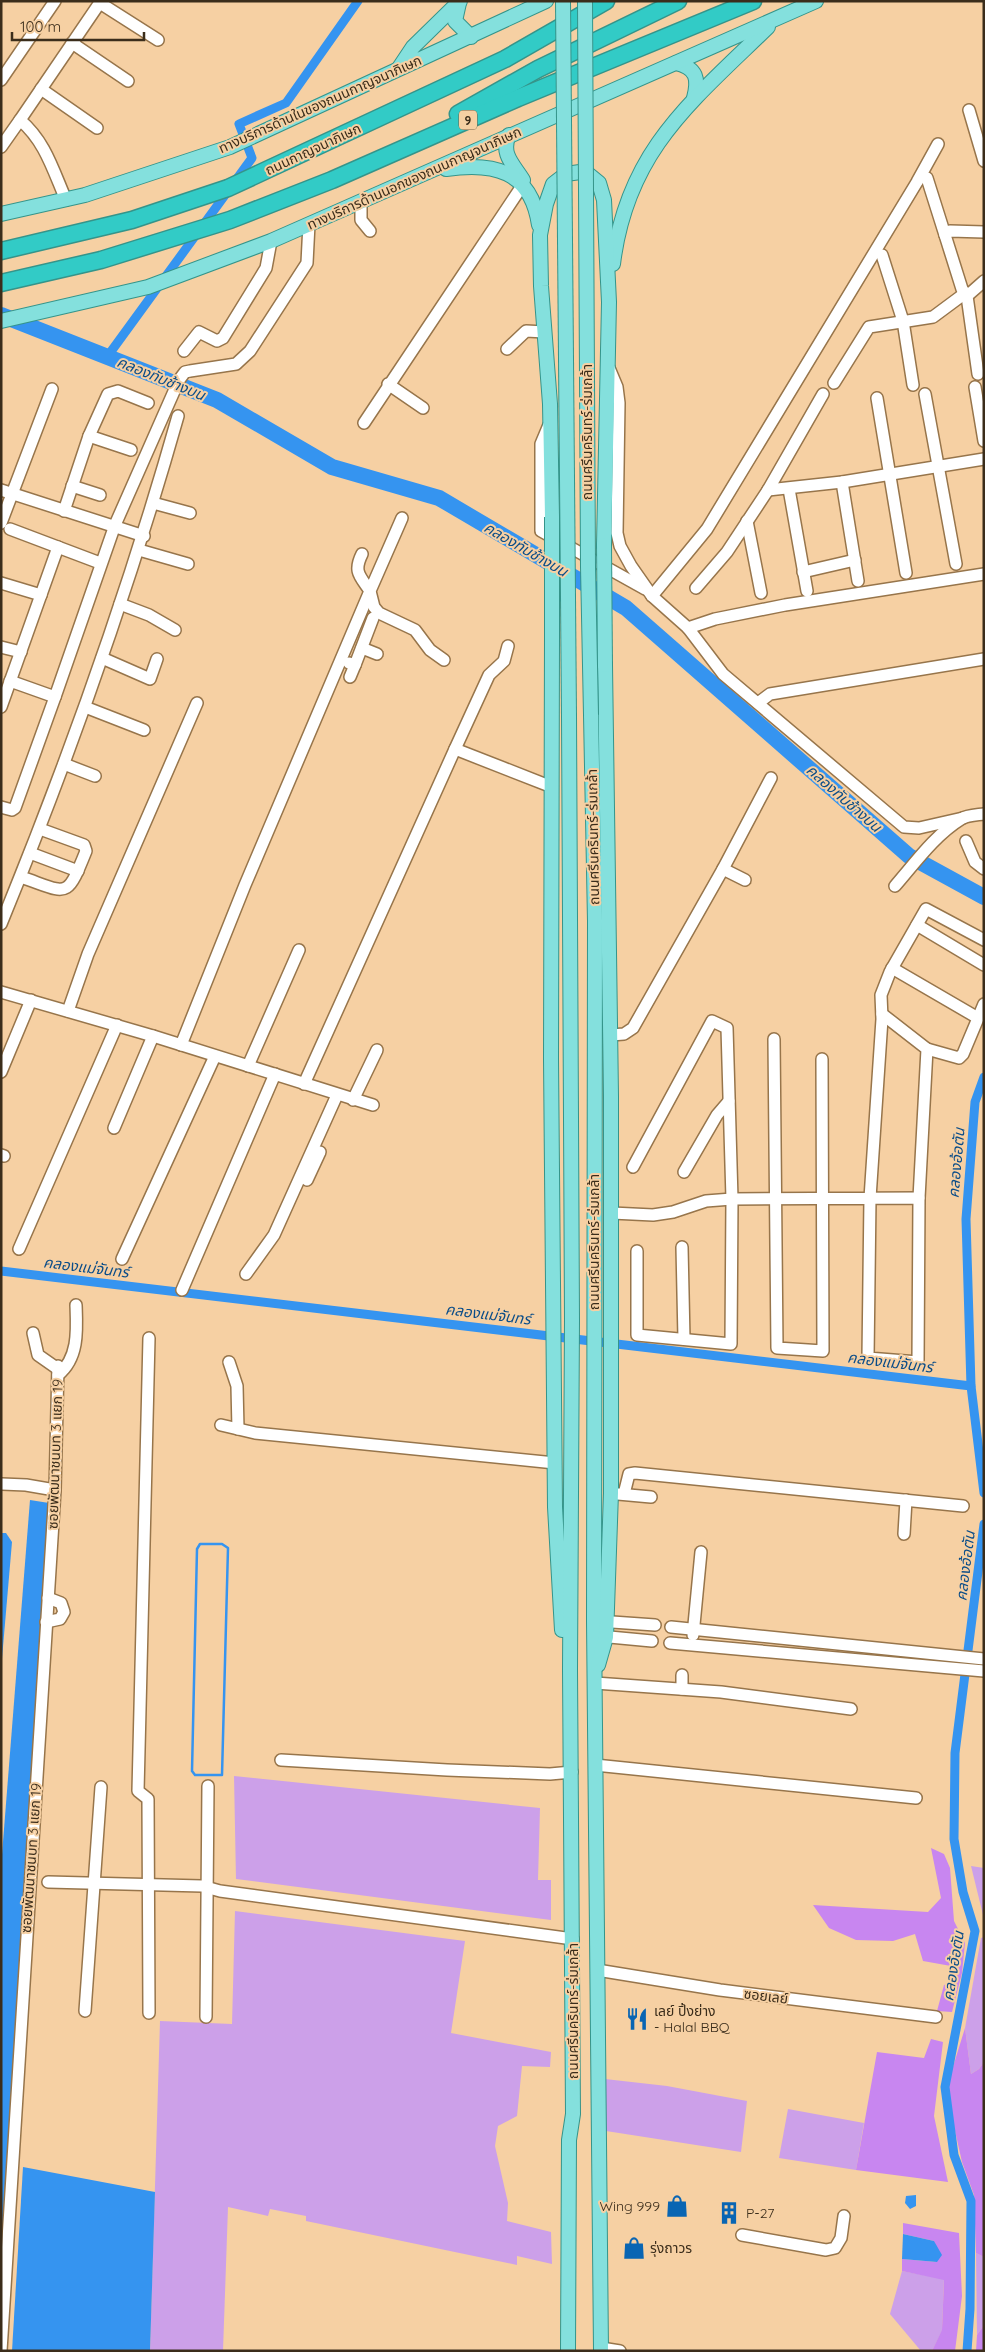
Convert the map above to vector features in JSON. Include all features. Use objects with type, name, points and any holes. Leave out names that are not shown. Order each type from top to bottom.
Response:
[{"type":"highway","name":"ถนนกาญจนาภิเษก","points":[[1,252],[150,214],[228,188],[505,59],[606,1]]},
{"type":"highway","name":"9","points":[[392,152],[538,69],[678,1]]},
{"type":"highway","name":"9","points":[[706,22],[732,1]]},
{"type":"highway","name":"9","points":[[1,283],[101,260],[230,220],[753,1]]},
{"type":"main road","name":"ทางบริการด้านในของถนนกาญจนาภิเษก","points":[[1,214],[66,200],[230,147],[546,1]]},
{"type":"main road","name":"ถนนศรีนครินทร์-ร่มเกล้า","points":[[564,1],[572,1320],[570,1670],[573,2114],[569,2140],[568,2351]]},
{"type":"main road","name":"ถนนศรีนครินทร์-ร่มเกล้า","points":[[585,1],[588,567],[595,921],[593,1365],[600,1636],[603,1652],[595,1678],[601,2349]]},
{"type":"main road","name":"ทางบริการด้านนอกของถนนกาญจนาภิเษก","points":[[1,321],[110,297],[196,271],[271,241],[816,1]]},
{"type":"main road","points":[[459,2],[455,21],[471,36]]},
{"type":"main road","points":[[399,69],[414,47],[459,2]]},
{"type":"main road","points":[[609,302],[619,225],[632,188],[664,132],[694,98],[776,20]]},
{"type":"main road","points":[[676,63],[689,67],[695,73],[697,80],[694,98]]},
{"type":"main road","points":[[509,135],[505,145],[506,154],[523,180],[531,199],[538,218],[540,235]]},
{"type":"main road","points":[[429,171],[463,166],[492,168],[511,174],[531,199]]},
{"type":"main road","points":[[540,235],[548,193],[558,178],[573,172],[588,174],[594,178],[599,183],[604,200],[609,302]]},
{"type":"main road","name":"ถนนศรีนครินทร์-ร่มเกล้า","points":[[540,235],[540,274],[551,420],[551,1059],[554,1463],[560,1606],[565,1651],[570,1670]]},
{"type":"main road","name":"ถนนศรีนครินทร์-ร่มเกล้า","points":[[600,1621],[617,1494],[611,1367],[611,1035],[604,545],[612,402],[606,362],[609,302]]},
{"type":"main road","points":[[551,1059],[570,904]]},
{"type":"main road","points":[[595,921],[611,1058]]},
{"type":"street","points":[[1,80],[55,1]]},
{"type":"street","points":[[1,147],[101,2],[158,40]]},
{"type":"street","points":[[72,43],[128,81]]},
{"type":"street","points":[[41,89],[97,128]]},
{"type":"street","points":[[969,110],[984,161]]},
{"type":"street","points":[[20,120],[35,134],[45,148],[66,200]]},
{"type":"street","points":[[650,593],[706,529],[917,182],[938,144]]},
{"type":"street","points":[[927,178],[966,295],[978,374]]},
{"type":"street","points":[[364,423],[388,384],[522,186]]},
{"type":"street","points":[[361,201],[360,220],[370,231]]},
{"type":"street","points":[[1,807],[12,810],[15,808],[100,563],[166,408],[180,380],[185,372],[236,364],[250,351],[307,263],[308,224]]},
{"type":"street","points":[[946,235],[950,231],[984,232]]},
{"type":"street","points":[[184,351],[199,332],[217,341],[223,338],[250,291],[266,268],[271,241]]},
{"type":"street","points":[[882,255],[903,321],[913,385]]},
{"type":"street","points":[[834,382],[869,327],[933,317],[984,281]]},
{"type":"street","points":[[507,349],[526,331],[545,332]]},
{"type":"street","points":[[388,384],[423,408]]},
{"type":"street","points":[[975,387],[984,441]]},
{"type":"street","points":[[52,389],[12,494],[6,526],[100,563]]},
{"type":"street","points":[[64,511],[89,436],[110,392],[118,391],[148,403]]},
{"type":"street","points":[[696,588],[727,552],[768,490],[822,394]]},
{"type":"street","points":[[926,394],[956,564]]},
{"type":"street","points":[[877,398],[906,573]]},
{"type":"street","points":[[612,402],[617,533],[624,555],[650,593],[688,628],[723,674],[758,703],[781,726],[812,749],[904,827],[919,828],[984,814]]},
{"type":"street","points":[[1,924],[40,829],[85,707],[144,536],[178,416]]},
{"type":"street","points":[[551,420],[541,444],[541,531],[650,593]]},
{"type":"street","points":[[89,436],[131,450]]},
{"type":"street","points":[[768,490],[842,482],[984,459]]},
{"type":"street","points":[[842,482],[858,580]]},
{"type":"street","points":[[72,486],[100,495]]},
{"type":"street","points":[[789,489],[807,591]]},
{"type":"street","points":[[1,490],[64,511],[115,525],[144,536]]},
{"type":"street","points":[[153,503],[190,514]]},
{"type":"street","points":[[181,1045],[242,894],[402,518]]},
{"type":"street","points":[[747,521],[760,593]]},
{"type":"street","points":[[1,707],[58,547]]},
{"type":"street","points":[[139,550],[188,564]]},
{"type":"street","points":[[362,554],[357,571],[370,591],[374,607],[379,613],[415,630],[430,650],[444,660]]},
{"type":"street","points":[[803,572],[855,560]]},
{"type":"street","points":[[688,628],[715,619],[785,605],[984,574]]},
{"type":"street","points":[[1,583],[41,595]]},
{"type":"street","points":[[120,604],[149,615],[175,630]]},
{"type":"street","points":[[350,677],[373,618]]},
{"type":"street","points":[[304,1084],[489,675],[504,661],[508,646]]},
{"type":"street","points":[[1,647],[21,652]]},
{"type":"street","points":[[362,648],[377,654]]},
{"type":"street","points":[[102,658],[150,679],[158,659]]},
{"type":"street","points":[[758,703],[770,694],[984,659]]},
{"type":"street","points":[[341,660],[355,664]]},
{"type":"street","points":[[10,681],[55,697]]},
{"type":"street","points":[[68,1011],[88,954],[197,702]]},
{"type":"street","points":[[85,707],[144,730]]},
{"type":"street","points":[[455,749],[552,787]]},
{"type":"street","points":[[64,764],[96,776]]},
{"type":"street","points":[[611,1035],[624,1034],[633,1028],[723,869],[771,778]]},
{"type":"street","points":[[895,886],[928,848],[962,818]]},
{"type":"street","points":[[21,877],[61,891],[71,886],[86,851],[84,845],[40,829]]},
{"type":"street","points":[[966,841],[975,862],[984,869]]},
{"type":"street","points":[[30,854],[78,871]]},
{"type":"street","points":[[723,869],[745,880]]},
{"type":"street","points":[[927,1049],[919,1198],[918,1362],[868,1358],[870,1198],[882,1014],[881,995],[892,968],[926,909],[984,940]]},
{"type":"street","points":[[917,925],[984,965]]},
{"type":"street","points":[[248,1066],[299,950]]},
{"type":"street","points":[[892,968],[978,1018]]},
{"type":"street","points":[[1,992],[153,1036],[373,1106]]},
{"type":"street","points":[[1,1072],[31,1000]]},
{"type":"street","points":[[882,1014],[927,1049],[959,1058],[963,1054],[984,1004]]},
{"type":"street","points":[[633,1167],[712,1022],[727,1028],[732,1199],[731,1344],[637,1335],[637,1252]]},
{"type":"street","points":[[19,1249],[117,1025]]},
{"type":"street","points":[[114,1128],[153,1036]]},
{"type":"street","points":[[774,1039],[777,1348],[823,1351],[822,1059]]},
{"type":"street","points":[[354,1100],[377,1050]]},
{"type":"street","points":[[122,1259],[215,1056]]},
{"type":"street","points":[[182,1290],[275,1074]]},
{"type":"street","points":[[284,1230],[338,1095]]},
{"type":"street","points":[[684,1172],[717,1114],[729,1102]]},
{"type":"street","points":[[246,1274],[274,1235],[311,1162],[320,1152]]},
{"type":"street","points":[[612,1213],[666,1213],[706,1201],[732,1199],[919,1198]]},
{"type":"street","points":[[682,1247],[684,1340]]},
{"type":"street","points":[[32,1333],[38,1355],[58,1370],[66,1368],[76,1341],[76,1305]]},
{"type":"street","points":[[149,1338],[138,1791],[148,1799],[149,2013]]},
{"type":"street","points":[[229,1362],[237,1386],[238,1429]]},
{"type":"street","name":"ซอยพัฒนาชนบท 3 แยก 19","points":[[2,2351],[55,1490],[58,1370]]},
{"type":"street","points":[[221,1425],[255,1433],[554,1463]]},
{"type":"street","points":[[651,1497],[617,1494],[630,1474],[635,1473],[963,1506]]},
{"type":"street","points":[[2,1484],[26,1484],[55,1490]]},
{"type":"street","points":[[904,1534],[906,1500]]},
{"type":"street","points":[[692,1645],[700,1552]]},
{"type":"street","points":[[46,1622],[60,1619],[64,1612],[61,1603],[48,1598]]},
{"type":"street","points":[[600,1621],[655,1626]]},
{"type":"street","points":[[671,1627],[984,1660]]},
{"type":"street","points":[[600,1636],[652,1641]]},
{"type":"street","points":[[670,1643],[984,1671]]},
{"type":"street","points":[[682,1675],[682,1689]]},
{"type":"street","points":[[595,1678],[850,1708]]},
{"type":"street","points":[[281,1760],[447,1770],[550,1774],[572,1772]]},
{"type":"street","points":[[596,1765],[916,1798]]},
{"type":"street","points":[[206,2017],[208,1786]]},
{"type":"street","points":[[85,2011],[101,1787]]},
{"type":"street","points":[[48,1882],[208,1888],[573,1939]]},
{"type":"street","name":"ซอยเลย์","points":[[597,1970],[720,1990],[936,2017]]},
{"type":"street","points":[[742,2235],[826,2250],[835,2248],[841,2238],[844,2216]]},
{"type":"street","points":[[601,2349],[620,2351]]},
{"type":"shaded area","points":[[234,1776],[540,1808],[538,1880],[551,1880],[551,1920],[236,1879]]},
{"type":"shaded area","points":[[931,1848],[944,1854],[950,1868],[954,1921],[965,1943],[962,1973],[952,2012],[937,2011],[944,1985],[951,1982],[951,1966],[923,1961],[915,1934],[893,1941],[856,1940],[829,1928],[813,1905],[928,1912],[941,1898]]},
{"type":"shaded area","points":[[971,1866],[984,1868],[984,1919]]},
{"type":"shaded area","points":[[235,1911],[465,1941],[451,2033],[551,2052],[550,2067],[522,2066],[517,2116],[498,2126],[495,2146],[508,2203],[507,2221],[551,2232],[552,2264],[517,2256],[517,2265],[306,2221],[306,2216],[270,2209],[268,2216],[228,2207],[223,2351],[150,2351],[160,2021],[232,2024]]},
{"type":"shaded area","points":[[984,1937],[984,2062],[979,2069],[971,2074],[965,2028],[981,1938]]},
{"type":"shaded area","points":[[965,2028],[971,2074],[979,2069],[984,2062],[984,2257],[976,2253],[974,2195],[962,2162],[953,2122],[948,2083]]},
{"type":"shaded area","points":[[931,2039],[943,2042],[934,2116],[948,2182],[856,2170],[877,2052],[924,2058]]},
{"type":"shaded area","points":[[605,2079],[667,2086],[747,2101],[741,2152],[606,2131]]},
{"type":"shaded area","points":[[788,2109],[864,2123],[856,2170],[779,2158]]},
{"type":"shaded area","points":[[903,2223],[959,2233],[962,2296],[955,2351],[932,2351],[942,2330],[944,2280],[902,2271],[902,2259],[937,2262],[934,2241],[903,2234]]},
{"type":"shaded area","points":[[976,2253],[984,2257],[984,2325],[977,2335]]},
{"type":"shaded area","points":[[902,2271],[944,2279],[942,2331],[932,2351],[921,2351],[890,2314]]},
{"type":"shaded area","points":[[984,2325],[984,2351],[976,2351],[977,2335]]},
{"type":"water","points":[[30,1500],[49,1503],[1,2265],[1,1867]]},
{"type":"water","points":[[1,1533],[6,1533],[12,1542],[1,1670]]},
{"type":"water","points":[[23,2167],[155,2192],[150,2351],[12,2351]]},
{"type":"water","points":[[916,2195],[916,2206],[910,2209],[905,2203],[906,2196]]},
{"type":"water","points":[[903,2234],[934,2241],[942,2255],[937,2262],[902,2259]]},
{"type":"waterway","points":[[107,357],[252,158],[239,124],[286,103],[358,1]]},
{"type":"waterway","name":"คลองทับช้างบน","points":[[1,315],[217,400],[332,467],[439,498],[626,608],[909,856],[984,897]]},
{"type":"waterway","name":"คลองอ้อตัน","points":[[984,1077],[975,1102],[966,1219],[971,1386],[984,1493]]},
{"type":"waterway","name":"คลองแม่จันทร์","points":[[1,1271],[971,1386]]},
{"type":"waterway","name":"คลองอ้อตัน","points":[[967,2351],[970,2309],[971,2201],[954,2155],[945,2087],[975,1931],[963,1892],[954,1839],[955,1753],[984,1524]]},
{"type":"waterway","points":[[200,1544],[222,1544],[228,1548],[222,1775],[195,1775],[192,1771],[197,1549],[200,1544]]},
{"type":"place","name":"เลย์ ปิ้งย่าง - Halal BBQ","points":[[637,2019]]},
{"type":"place","name":"Wing 999","points":[[677,2206]]},
{"type":"place","name":"P-27","points":[[729,2213]]},
{"type":"place","name":"รุ่งถาวร","points":[[634,2248]]}]
